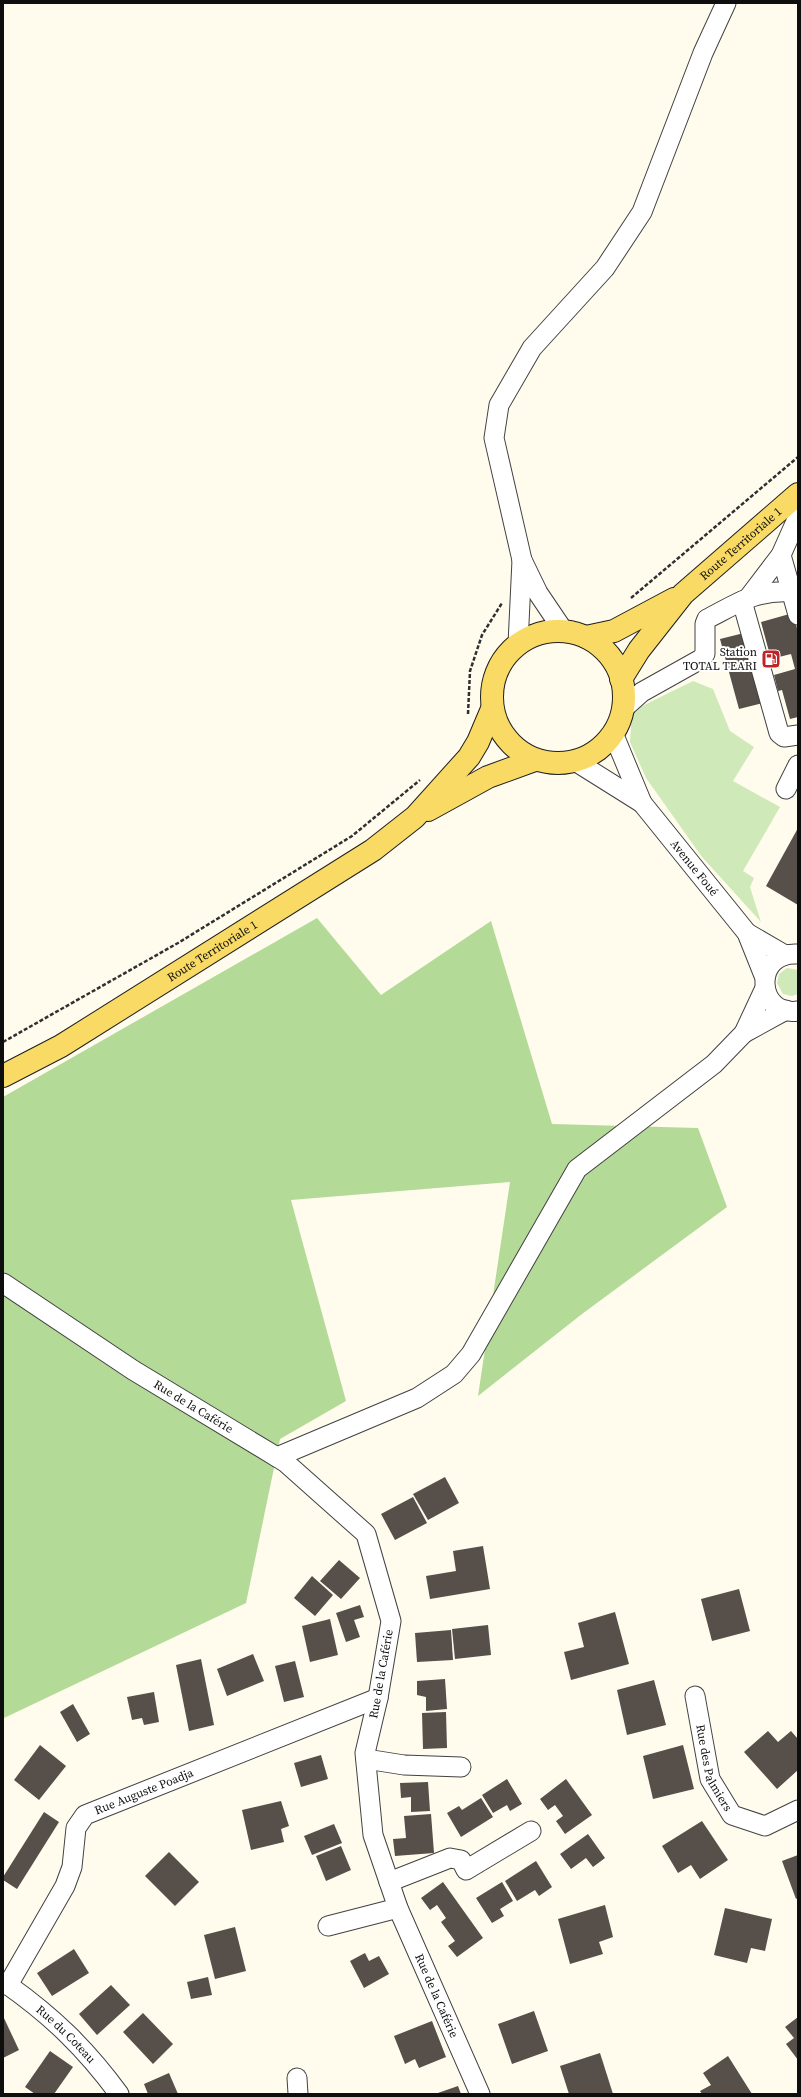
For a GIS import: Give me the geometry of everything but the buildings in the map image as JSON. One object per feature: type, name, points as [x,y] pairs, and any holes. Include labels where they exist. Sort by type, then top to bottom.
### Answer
[{"type":"main road","name":"Route Territoriale 1","points":[[621,678],[639,650],[683,594],[798,494]]},
{"type":"main road","name":"Route Territoriale 1","points":[[586,636],[614,631],[683,594]]},
{"type":"main road","points":[[563,630],[586,636],[602,647],[614,661],[621,678],[624,694],[623,709],[613,734],[602,746],[590,755],[575,761],[555,763],[535,760],[520,752],[507,740],[498,726],[492,709],[492,691],[496,673],[505,657],[518,644],[532,636],[547,631],[563,630]]},
{"type":"main road","name":"Route Territoriale 1","points":[[3,1076],[61,1046],[374,850],[415,816],[469,757],[478,742],[492,709]]},
{"type":"main road","name":"Route Territoriale 1","points":[[415,816],[488,777],[535,760]]},
{"type":"street","points":[[563,630],[538,593],[522,560],[494,438],[499,405],[532,348],[605,268],[642,212],[703,53],[726,3]]},
{"type":"street","points":[[745,599],[781,555],[798,517]]},
{"type":"street","points":[[781,555],[795,601]]},
{"type":"street","points":[[518,644],[519,597],[522,560]]},
{"type":"street","points":[[623,709],[642,692],[701,659],[705,654],[705,624],[707,619],[745,599],[766,592],[795,601]]},
{"type":"street","points":[[745,599],[780,734],[784,737],[798,735]]},
{"type":"street","name":"Avenue Foué","points":[[613,734],[642,803],[748,933],[772,1002],[795,1011]]},
{"type":"street","name":"Avenue Foué","points":[[575,761],[642,803]]},
{"type":"street","points":[[786,789],[798,765]]},
{"type":"street","name":"Avenue Foué","points":[[748,933],[791,954]]},
{"type":"street","points":[[277,1457],[417,1398],[454,1374],[471,1354],[577,1169],[714,1064],[744,1033],[772,963],[791,954]]},
{"type":"street","points":[[744,1033],[795,1011]]},
{"type":"street","name":"Rue de la Caférie","points":[[3,1283],[133,1370],[285,1462],[366,1534],[391,1621],[378,1698],[365,1753],[373,1835],[398,1908],[480,2094]]},
{"type":"street","name":"Rue des Palmiers","points":[[695,1696],[710,1779],[732,1815],[765,1826],[798,1810]]},
{"type":"street","name":"Rue Auguste Poadja","points":[[6,1985],[65,1886],[72,1868],[76,1828],[85,1816],[378,1698]]},
{"type":"street","points":[[366,1759],[404,1765],[461,1767]]},
{"type":"street","points":[[389,1882],[450,1858],[461,1860],[466,1870],[531,1831]]},
{"type":"street","points":[[328,1926],[398,1908]]},
{"type":"street","name":"Rue du Coteau","points":[[6,1985],[50,2016],[90,2057],[119,2094]]},
{"type":"path","points":[[626,603],[798,457]]},
{"type":"path","points":[[467,720],[470,671],[482,635],[504,600],[519,597]]},
{"type":"path","points":[[3,1042],[178,943],[352,836],[423,778]]},
{"type":"green space","points":[[693,681],[713,689],[730,731],[754,747],[733,781],[780,807],[743,871],[754,878],[750,887],[761,922],[702,857],[646,778],[630,742],[632,711]]},
{"type":"green space","points":[[317,918],[381,995],[491,921],[552,1124],[698,1128],[727,1207],[582,1314],[478,1396],[510,1182],[291,1200],[346,1401],[280,1439],[246,1603],[4,1718],[3,1726],[3,1097]]},
{"type":"green space","points":[[787,968],[798,970],[798,994],[792,996],[783,994],[777,983],[779,974]]},
{"type":"place","name":"Station TOTAL TEARI","points":[[771,659]]}]
